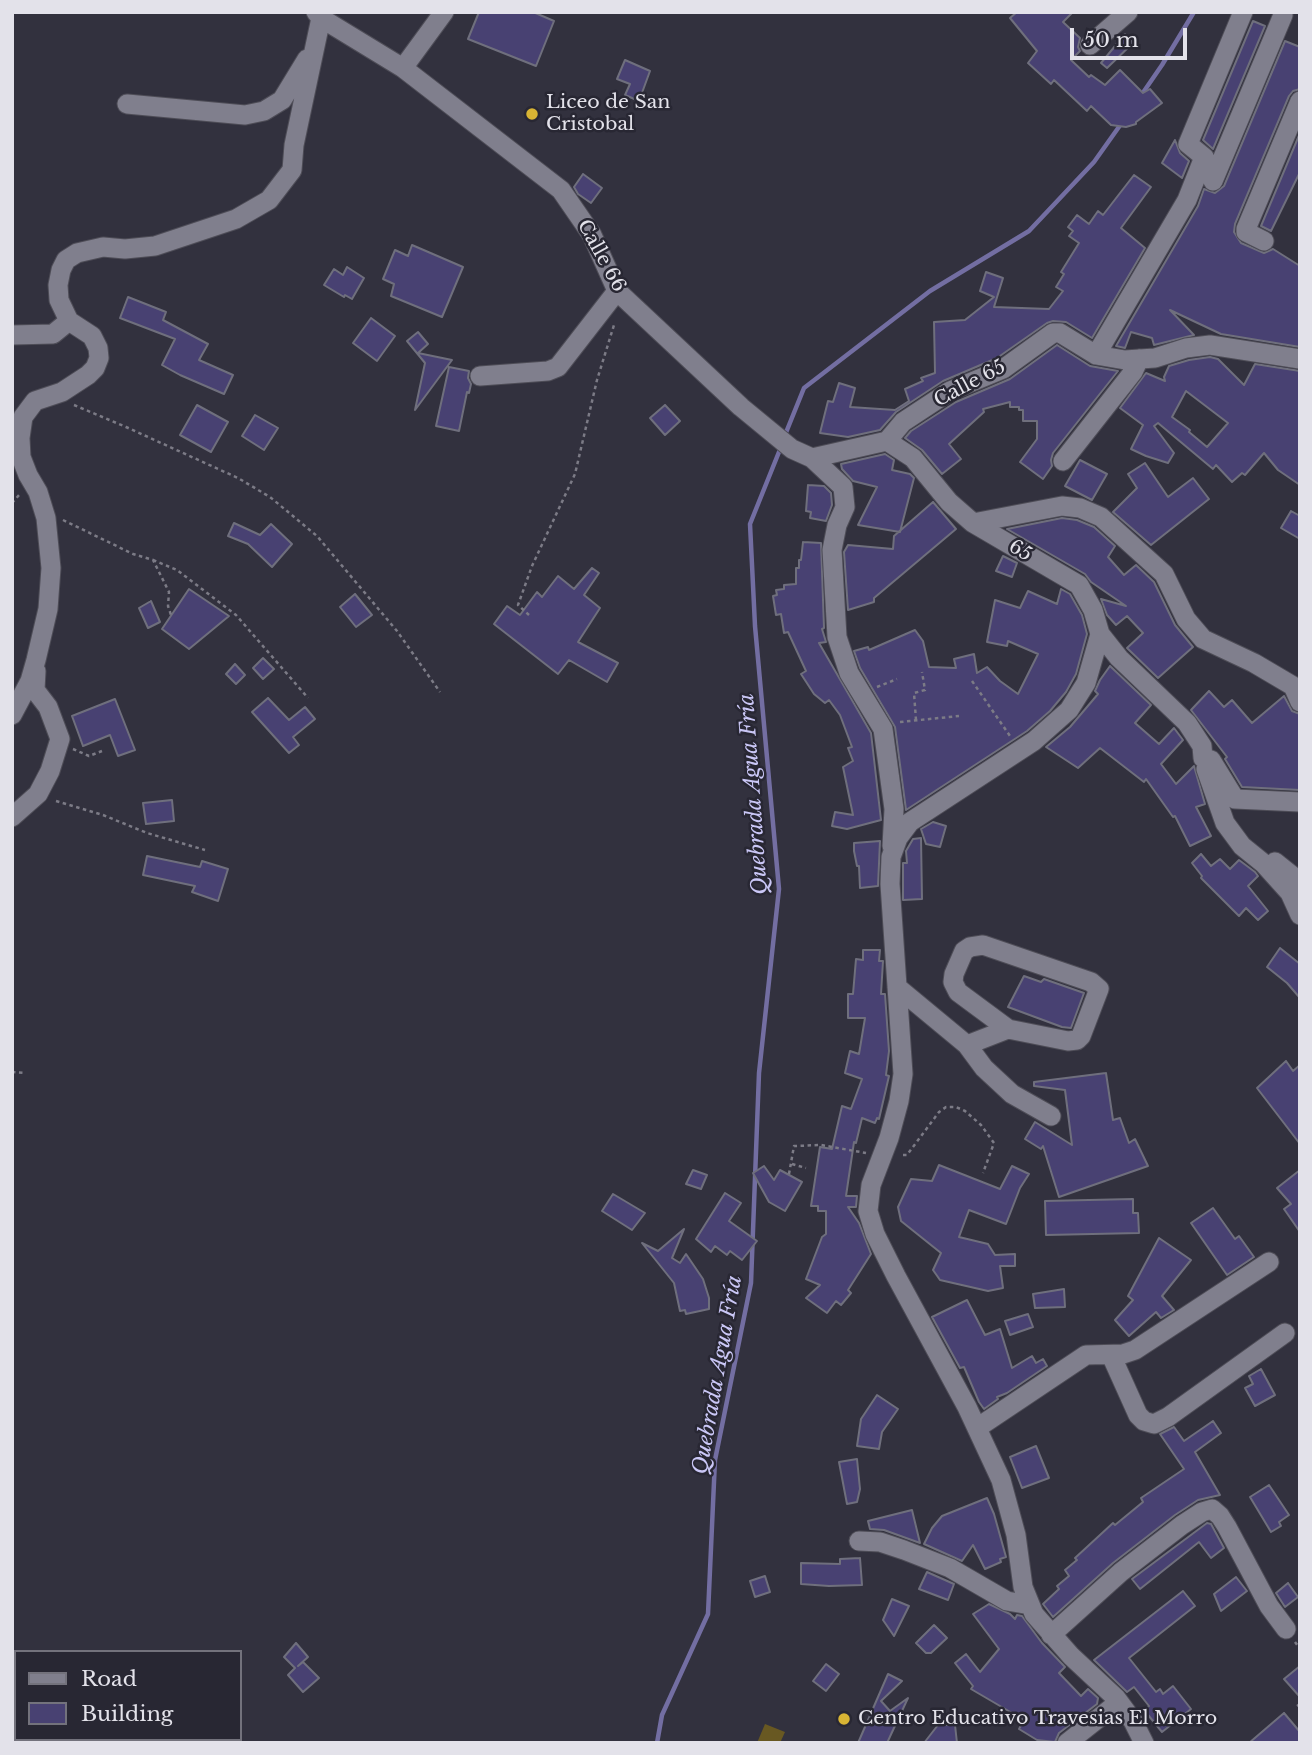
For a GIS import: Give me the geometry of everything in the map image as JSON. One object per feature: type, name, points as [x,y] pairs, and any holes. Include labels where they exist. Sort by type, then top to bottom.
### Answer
[{"type":"street","points":[[403,68],[444,12]]},
{"type":"street","points":[[1090,45],[1128,12]]},
{"type":"street","points":[[1203,182],[1204,157],[1188,144],[1243,12]]},
{"type":"street","points":[[12,715],[30,681],[36,660],[48,609],[51,568],[45,515],[38,492],[21,457],[23,417],[35,401],[62,393],[88,375],[99,358],[92,336],[69,321],[59,300],[58,285],[66,260],[77,253],[103,247],[125,249],[155,246],[236,219],[269,200],[292,170],[294,145],[315,47],[319,15]]},
{"type":"street","name":"Calle 66","points":[[319,15],[403,68],[561,190],[592,235],[620,294],[741,407],[792,449],[813,458],[843,487],[845,507],[837,525],[832,550],[837,636],[849,674],[880,725],[887,747],[894,809],[890,884],[902,1026],[903,1074],[899,1101],[867,1199],[870,1222],[914,1312],[977,1427],[1001,1480],[1011,1511],[1023,1587],[1030,1605]]},
{"type":"street","points":[[1096,355],[1187,200],[1203,182],[1286,17]]},
{"type":"street","points":[[127,104],[245,115],[264,111],[282,100],[315,47]]},
{"type":"street","points":[[1264,241],[1246,232],[1246,229],[1300,101]]},
{"type":"street","points":[[480,376],[548,371],[558,367],[620,294]]},
{"type":"street","points":[[12,335],[53,334],[69,321]]},
{"type":"street","name":"Calle 65","points":[[887,441],[903,422],[950,391],[1003,369],[1053,333],[1060,333],[1096,355],[1125,360],[1155,358],[1186,348],[1210,345],[1300,359]]},
{"type":"street","points":[[1063,461],[1133,372],[1139,359]]},
{"type":"street","points":[[813,458],[887,441]]},
{"type":"street","name":"65","points":[[887,441],[913,458],[949,502],[973,523],[1079,585],[1093,610],[1100,634],[1119,658],[1187,723],[1202,746],[1203,758]]},
{"type":"street","points":[[973,523],[1062,506],[1080,508],[1101,517],[1164,574],[1186,619],[1203,639],[1254,663],[1297,690]]},
{"type":"street","points":[[891,857],[898,838],[911,822],[1027,745],[1069,710],[1086,683],[1100,634]]},
{"type":"street","points":[[12,817],[38,794],[50,771],[59,742],[56,724],[35,690],[36,660]]},
{"type":"street","points":[[1203,758],[1211,760],[1235,799]]},
{"type":"street","points":[[1203,758],[1225,824],[1242,846],[1254,855],[1290,894],[1300,915]]},
{"type":"street","points":[[1235,799],[1300,802]]},
{"type":"street","points":[[1235,799],[1300,807]]},
{"type":"street","points":[[1254,855],[1275,862],[1300,882]]},
{"type":"street","points":[[967,1045],[1008,1029],[1068,1041],[1077,1040],[1099,989],[1091,982],[983,945],[970,947],[964,951],[953,982],[958,992],[1008,1029]]},
{"type":"street","points":[[897,987],[967,1045],[984,1068],[1012,1094],[1051,1116]]},
{"type":"street","points":[[977,1427],[1086,1354],[1122,1354],[1135,1350],[1269,1262]]},
{"type":"street","points":[[1111,1354],[1138,1415],[1144,1422],[1154,1424],[1168,1417],[1285,1333]]},
{"type":"street","points":[[1051,1634],[1121,1572],[1202,1512],[1212,1509],[1227,1527],[1269,1606],[1286,1629]]},
{"type":"street","points":[[859,1541],[880,1542],[904,1550],[950,1568],[1007,1601],[1030,1605],[1051,1634],[1119,1702],[1144,1743]]},
{"type":"street","points":[[1067,1743],[1119,1702]]},
{"type":"path","points":[[529,615],[519,605],[532,566],[575,474],[620,294]]},
{"type":"path","points":[[62,393],[71,404],[238,478],[270,497],[325,545],[397,631],[440,692]]},
{"type":"path","points":[[45,515],[68,522],[133,554],[177,570],[236,615],[308,698]]},
{"type":"path","points":[[153,560],[169,592],[172,615]]},
{"type":"path","points":[[916,720],[914,693],[925,690],[922,672]]},
{"type":"path","points":[[972,681],[1027,745]]},
{"type":"path","points":[[880,725],[959,716]]},
{"type":"path","points":[[59,742],[89,756],[102,751]]},
{"type":"path","points":[[38,794],[147,833],[205,850]]},
{"type":"path","points":[[12,1072],[25,1073]]},
{"type":"path","points":[[789,1174],[794,1146],[805,1144],[855,1150],[882,1158],[907,1155],[939,1112],[946,1108],[965,1111],[981,1125],[994,1143],[983,1173]]},
{"type":"path","points":[[791,1164],[806,1167]]},
{"type":"shaded area","points":[[765,1724],[785,1732],[780,1743],[757,1743]]},
{"type":"building","points":[[479,12],[533,12],[554,21],[536,66],[468,39]]},
{"type":"building","points":[[1017,12],[1073,12],[1063,22],[1080,38],[1080,51],[1071,60],[1089,77],[1091,75],[1105,85],[1120,70],[1143,93],[1150,89],[1162,103],[1136,124],[1126,127],[1111,125],[1091,106],[1087,111],[1054,80],[1051,84],[1028,63],[1037,51],[1010,18]]},
{"type":"building","points":[[1253,21],[1265,26],[1213,149],[1203,140]]},
{"type":"building","points":[[1125,34],[1133,43],[1107,68],[1101,63]]},
{"type":"building","points":[[1285,41],[1300,47],[1300,89],[1289,96],[1234,232],[1241,243],[1264,253],[1273,249],[1300,266],[1300,347],[1221,334],[1170,310],[1194,335],[1154,345],[1152,338],[1131,332],[1125,348],[1116,346],[1198,206],[1204,189],[1215,193],[1224,186]]},
{"type":"building","points":[[625,60],[650,71],[639,101],[625,95],[630,84],[617,79]]},
{"type":"building","points":[[1300,133],[1300,172],[1271,231],[1261,226]]},
{"type":"building","points":[[1175,140],[1180,153],[1189,161],[1182,178],[1162,163]]},
{"type":"building","points":[[583,174],[602,188],[591,203],[578,194],[574,187]]},
{"type":"building","points":[[1134,175],[1151,187],[1121,228],[1145,248],[1092,338],[1066,322],[1047,323],[997,358],[943,381],[896,412],[880,430],[848,437],[820,433],[828,401],[833,402],[839,383],[855,388],[850,407],[895,410],[909,401],[905,389],[923,381],[921,378],[935,373],[934,322],[965,320],[994,297],[980,291],[986,272],[1003,278],[994,307],[1049,309],[1063,291],[1056,287],[1064,274],[1061,272],[1079,243],[1069,236],[1073,231],[1068,227],[1077,215],[1089,224],[1098,211],[1103,215]]},
{"type":"building","points":[[412,245],[463,267],[442,317],[391,296],[394,284],[383,279],[395,250],[408,256]]},
{"type":"building","points":[[347,267],[364,278],[352,299],[324,285],[334,269],[343,275]]},
{"type":"building","points":[[128,297],[166,312],[163,320],[208,344],[199,360],[233,375],[224,394],[162,365],[175,339],[120,318]]},
{"type":"building","points":[[371,318],[395,336],[377,361],[353,343]]},
{"type":"building","points":[[418,332],[428,344],[418,353],[452,360],[415,410],[425,363],[407,341]]},
{"type":"building","points":[[1057,345],[1090,366],[1118,371],[1053,453],[1052,466],[1043,479],[1020,462],[1037,439],[1037,421],[1023,421],[1023,410],[1010,407],[1010,402],[983,409],[984,412],[949,444],[961,459],[942,474],[922,450],[905,438],[911,431],[956,402],[1010,379]]},
{"type":"building","points":[[1210,357],[1218,359],[1244,385],[1255,364],[1300,371],[1300,485],[1278,470],[1264,453],[1245,475],[1242,473],[1232,482],[1216,465],[1213,469],[1158,423],[1154,426],[1174,453],[1168,463],[1131,449],[1143,425],[1120,408],[1146,373],[1165,381],[1169,366]],"holes":[[[1186,391],[1228,423],[1207,447],[1172,417]]]},
{"type":"building","points":[[449,367],[469,371],[471,384],[459,431],[436,426]]},
{"type":"building","points":[[197,405],[228,422],[211,452],[180,435]]},
{"type":"building","points":[[665,405],[680,421],[665,435],[650,418]]},
{"type":"building","points":[[255,415],[278,428],[264,450],[242,436]]},
{"type":"building","points":[[885,454],[894,460],[892,470],[910,474],[914,478],[900,532],[858,525],[877,487],[853,481],[841,464]]},
{"type":"building","points":[[1080,460],[1107,474],[1092,500],[1065,486]]},
{"type":"building","points":[[1145,463],[1168,497],[1193,478],[1209,499],[1151,545],[1113,512],[1137,488],[1128,474]]},
{"type":"building","points":[[808,485],[824,486],[831,493],[832,505],[826,521],[810,518],[811,512],[806,511]]},
{"type":"building","points":[[933,502],[956,529],[874,598],[874,602],[848,610],[844,552],[848,545],[893,549],[894,536]]},
{"type":"building","points":[[1291,511],[1300,516],[1300,539],[1281,528]]},
{"type":"building","points":[[1062,518],[1077,520],[1094,527],[1115,546],[1108,557],[1124,575],[1136,565],[1154,582],[1175,625],[1193,647],[1158,678],[1127,648],[1143,633],[1127,616],[1116,625],[1107,615],[1101,599],[1126,606],[1091,582],[1085,574],[1007,529]]},
{"type":"building","points":[[234,523],[260,535],[271,524],[292,544],[272,567],[248,544],[228,536]]},
{"type":"building","points":[[803,542],[821,543],[822,629],[826,642],[819,643],[871,733],[881,820],[847,829],[832,826],[835,812],[853,815],[843,767],[853,761],[848,748],[852,747],[840,715],[829,700],[825,703],[814,694],[801,674],[806,671],[788,632],[784,633],[781,614],[776,615],[773,596],[777,595],[776,590],[784,589],[784,585],[796,584],[796,568],[799,568]]},
{"type":"building","points":[[1003,556],[1017,563],[1012,577],[996,571]]},
{"type":"building","points":[[592,568],[599,573],[584,595],[600,608],[578,642],[618,663],[607,682],[569,660],[558,674],[494,624],[507,606],[520,615],[537,592],[542,597],[558,576],[574,589]]},
{"type":"building","points":[[189,589],[229,616],[189,649],[162,629]]},
{"type":"building","points":[[1061,589],[1070,594],[1082,615],[1087,634],[1076,674],[1066,692],[1050,711],[1027,731],[906,810],[895,727],[860,668],[854,651],[868,647],[869,650],[915,630],[923,641],[929,667],[956,668],[954,659],[974,654],[977,673],[987,667],[1018,694],[1038,654],[1008,641],[1007,646],[987,642],[995,600],[1020,608],[1028,591],[1057,604]]},
{"type":"building","points":[[355,594],[372,615],[356,627],[340,607]]},
{"type":"building","points":[[151,601],[160,622],[148,628],[139,608]]},
{"type":"building","points":[[263,658],[274,669],[263,679],[253,668]]},
{"type":"building","points":[[235,664],[245,675],[236,684],[226,674]]},
{"type":"building","points":[[1110,666],[1151,705],[1135,723],[1159,744],[1174,728],[1183,740],[1161,764],[1176,784],[1194,766],[1205,804],[1196,807],[1211,836],[1190,846],[1175,816],[1173,817],[1146,779],[1144,782],[1100,748],[1078,768],[1046,747],[1070,727],[1098,694],[1095,691]]},
{"type":"building","points":[[1209,691],[1224,707],[1232,700],[1252,723],[1284,696],[1292,711],[1300,714],[1300,790],[1242,787],[1225,759],[1227,757],[1191,710]]},
{"type":"building","points":[[268,698],[289,720],[305,707],[315,719],[293,737],[299,745],[289,753],[252,712]]},
{"type":"building","points":[[115,699],[135,750],[118,756],[110,735],[83,746],[72,716]]},
{"type":"building","points":[[172,800],[174,821],[146,824],[143,803]]},
{"type":"building","points":[[933,822],[946,826],[940,847],[926,844],[921,829]]},
{"type":"building","points":[[921,838],[922,899],[903,900],[903,863],[907,863],[906,851],[913,839]]},
{"type":"building","points":[[880,841],[878,886],[860,888],[854,843]]},
{"type":"building","points":[[1201,854],[1211,866],[1220,859],[1230,869],[1239,860],[1255,872],[1258,876],[1248,886],[1268,911],[1258,920],[1246,908],[1239,916],[1201,878],[1192,863]]},
{"type":"building","points":[[147,856],[200,867],[202,861],[228,869],[218,901],[192,892],[195,886],[143,875]]},
{"type":"building","points":[[1280,948],[1300,964],[1300,998],[1267,967]]},
{"type":"building","points":[[863,950],[880,950],[879,961],[883,961],[881,994],[885,994],[889,1051],[886,1075],[889,1076],[879,1119],[877,1118],[875,1123],[862,1118],[856,1143],[854,1142],[846,1196],[857,1196],[856,1207],[848,1207],[859,1223],[871,1254],[848,1290],[851,1293],[841,1305],[836,1301],[827,1313],[806,1298],[820,1285],[806,1279],[822,1237],[826,1234],[826,1211],[818,1211],[818,1206],[811,1206],[820,1147],[832,1149],[842,1106],[851,1109],[862,1079],[845,1073],[850,1051],[859,1054],[865,1018],[848,1018],[848,994],[853,994],[856,959],[863,960]]},
{"type":"building","points":[[1024,976],[1041,982],[1044,979],[1084,993],[1071,1028],[1008,1007]]},
{"type":"building","points":[[1286,1061],[1293,1071],[1300,1065],[1300,1144],[1257,1088]]},
{"type":"building","points":[[1106,1073],[1113,1120],[1120,1118],[1129,1143],[1135,1139],[1148,1166],[1059,1197],[1043,1146],[1041,1149],[1025,1139],[1035,1122],[1072,1145],[1065,1090],[1034,1086],[1034,1082]]},
{"type":"building","points":[[939,1165],[1000,1189],[1012,1166],[1029,1174],[1020,1188],[1006,1224],[969,1210],[959,1237],[988,1244],[995,1255],[1015,1254],[1015,1266],[1000,1266],[1003,1288],[988,1291],[940,1280],[933,1270],[941,1253],[901,1221],[898,1207],[911,1179],[932,1181]]},
{"type":"building","points":[[764,1166],[774,1180],[780,1170],[802,1182],[785,1211],[769,1202],[753,1173]]},
{"type":"building","points":[[693,1170],[707,1175],[701,1189],[686,1184]]},
{"type":"building","points":[[1300,1170],[1300,1232],[1284,1209],[1291,1204],[1277,1188]]},
{"type":"building","points":[[725,1193],[741,1203],[729,1221],[757,1241],[742,1260],[730,1251],[727,1255],[715,1246],[711,1252],[696,1239]]},
{"type":"building","points":[[613,1194],[645,1213],[632,1230],[602,1211]]},
{"type":"building","points":[[1133,1199],[1133,1213],[1138,1213],[1139,1233],[1046,1235],[1045,1201]]},
{"type":"building","points":[[1213,1208],[1235,1239],[1239,1236],[1254,1257],[1227,1275],[1191,1223]]},
{"type":"building","points":[[684,1229],[672,1258],[680,1263],[686,1254],[703,1279],[709,1298],[709,1309],[686,1314],[685,1310],[680,1311],[674,1283],[642,1243],[658,1251]]},
{"type":"building","points":[[1159,1238],[1191,1260],[1162,1296],[1174,1310],[1161,1318],[1156,1312],[1129,1336],[1115,1320],[1133,1300],[1128,1296]]},
{"type":"building","points":[[1064,1289],[1065,1307],[1035,1308],[1033,1294]]},
{"type":"building","points":[[967,1300],[985,1335],[1000,1329],[1012,1368],[1032,1356],[1036,1363],[1043,1359],[1047,1366],[997,1397],[998,1399],[984,1409],[964,1367],[960,1368],[932,1317]]},
{"type":"building","points":[[1028,1314],[1033,1327],[1010,1335],[1005,1321]]},
{"type":"building","points":[[1261,1369],[1275,1395],[1255,1406],[1245,1388],[1253,1384],[1249,1376]]},
{"type":"building","points":[[877,1395],[898,1409],[882,1432],[879,1449],[857,1446],[861,1419]]},
{"type":"building","points":[[1213,1421],[1221,1433],[1195,1452],[1220,1495],[1198,1500],[1175,1515],[1113,1563],[1053,1617],[1043,1604],[1069,1576],[1065,1570],[1077,1560],[1075,1558],[1113,1523],[1115,1525],[1143,1502],[1141,1498],[1184,1469],[1160,1434],[1174,1427],[1184,1441]]},
{"type":"building","points":[[1036,1446],[1049,1478],[1022,1488],[1010,1457]]},
{"type":"building","points":[[857,1459],[860,1489],[857,1502],[847,1504],[839,1462]]},
{"type":"building","points":[[1269,1485],[1289,1515],[1279,1522],[1281,1526],[1271,1532],[1250,1497]]},
{"type":"building","points":[[987,1498],[1006,1557],[1000,1559],[1001,1562],[985,1569],[973,1545],[962,1561],[924,1544],[942,1516]]},
{"type":"building","points":[[912,1510],[920,1543],[884,1530],[870,1529],[868,1521]]},
{"type":"building","points":[[1207,1523],[1211,1524],[1224,1548],[1211,1558],[1199,1542],[1140,1589],[1132,1579]]},
{"type":"building","points":[[860,1558],[862,1585],[801,1584],[801,1563],[840,1564],[840,1559]]},
{"type":"building","points":[[927,1572],[954,1584],[948,1600],[919,1589]]},
{"type":"building","points":[[765,1576],[770,1592],[755,1597],[750,1581]]},
{"type":"building","points":[[1236,1577],[1247,1591],[1221,1611],[1214,1594]]},
{"type":"building","points":[[1288,1583],[1298,1597],[1285,1607],[1276,1593]]},
{"type":"building","points":[[1183,1591],[1195,1606],[1129,1658],[1156,1692],[1160,1689],[1163,1694],[1173,1686],[1191,1709],[1162,1732],[1144,1710],[1149,1706],[1134,1687],[1127,1692],[1094,1660]]},
{"type":"building","points":[[892,1599],[909,1606],[894,1636],[883,1620]]},
{"type":"building","points":[[989,1604],[1015,1619],[1017,1615],[1022,1616],[1042,1643],[1065,1667],[1059,1673],[1081,1696],[1088,1689],[1098,1698],[1097,1704],[1059,1733],[1055,1742],[1037,1740],[1019,1729],[1024,1720],[971,1689],[973,1686],[955,1663],[966,1654],[980,1672],[999,1649],[973,1614]]},
{"type":"building","points":[[934,1625],[947,1638],[931,1653],[926,1653],[916,1643]]},
{"type":"building","points":[[296,1643],[308,1657],[298,1666],[303,1662],[319,1678],[303,1692],[288,1675],[295,1668],[284,1657]]},
{"type":"building","points":[[826,1664],[839,1674],[826,1691],[813,1681]]},
{"type":"building","points":[[1300,1666],[1300,1697],[1284,1679]]},
{"type":"building","points":[[888,1674],[902,1681],[881,1701],[890,1711],[908,1698],[887,1743],[858,1743]]},
{"type":"building","points":[[1284,1713],[1300,1732],[1300,1743],[1249,1743]]},
{"type":"building","points":[[938,1725],[955,1725],[957,1743],[924,1743]]},
{"type":"waterway","name":"Quebrada Agua Fría","points":[[1140,97],[1194,12]]},
{"type":"waterway","name":"Quebrada Agua Fría","points":[[785,435],[804,388],[930,291],[1029,231],[1094,162],[1121,124]]},
{"type":"waterway","name":"Quebrada Agua Fría","points":[[657,1743],[662,1715],[708,1614],[715,1460],[751,1283],[759,1073],[779,889],[755,626],[750,524],[781,447]]},
{"type":"place","name":"Liceo de San Cristobal","points":[[532,114]]},
{"type":"place","name":"Centro Educativo Travesias El Morro","points":[[844,1719]]}]
